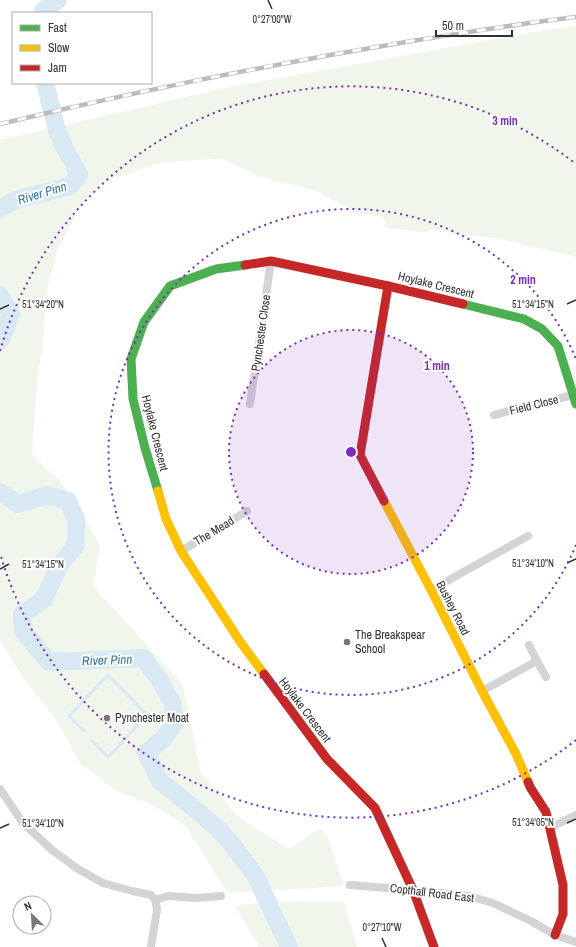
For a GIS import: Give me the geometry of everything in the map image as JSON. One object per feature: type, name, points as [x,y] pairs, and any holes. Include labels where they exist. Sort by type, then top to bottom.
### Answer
[{"type":"street","name":"Hoylake Crescent","points":[[434,947],[413,890],[374,808],[327,759],[241,643],[181,551],[166,520],[145,448],[133,399],[131,359],[144,322],[170,286],[216,269],[271,262],[388,286],[524,319],[542,328],[558,346],[575,399]]},
{"type":"street","name":"Pynchester Close","points":[[250,404],[271,262]]},
{"type":"street","name":"Bushey Road","points":[[388,286],[360,455],[516,754],[530,787],[546,812],[563,885],[563,914],[556,935]]},
{"type":"street","name":"Field Close","points":[[494,415],[575,399]]},
{"type":"street","name":"The Mead","points":[[181,551],[247,511]]},
{"type":"street","points":[[431,590],[528,536]]},
{"type":"street","points":[[529,646],[546,677]]},
{"type":"street","points":[[482,691],[537,661]]},
{"type":"street","points":[[0,789],[23,823],[52,850],[78,869],[104,883],[151,895],[155,900],[157,910],[151,947]]},
{"type":"street","points":[[550,828],[576,816]]},
{"type":"street","name":"Copthall Road East","points":[[350,885],[469,896],[493,903],[556,935],[576,942]]},
{"type":"street","points":[[155,900],[168,896],[196,898],[221,896]]},
{"type":"shaded area","points":[[576,26],[576,257],[500,239],[430,229],[426,232],[386,228],[383,217],[361,214],[316,191],[261,177],[224,160],[207,159],[159,163],[101,183],[79,209],[58,248],[47,288],[43,345],[37,382],[32,455],[60,481],[78,506],[100,546],[93,586],[183,685],[201,773],[238,817],[289,849],[321,828],[328,838],[344,886],[228,893],[185,825],[150,804],[117,791],[81,764],[54,717],[22,676],[0,641],[0,140],[230,87],[552,29]]},
{"type":"shaded area","points":[[272,901],[344,902],[357,947],[259,947],[235,906]]},
{"type":"waterway","name":"River Pinn","points":[[43,12],[58,0]]},
{"type":"waterway","name":"River Pinn","points":[[0,209],[15,200],[70,186],[79,174],[64,147],[57,130],[45,84]]},
{"type":"waterway","name":"River Pinn","points":[[0,295],[11,314],[0,341]]},
{"type":"waterway","name":"River Pinn","points":[[0,492],[18,504],[47,495],[68,501],[76,519],[76,545],[60,565],[43,600],[22,614],[23,631],[49,662],[143,658],[159,679],[172,702],[175,723],[163,739],[146,753],[160,781],[217,828],[231,843],[255,875],[289,947]]},
{"type":"waterway","points":[[84,731],[69,716],[108,675],[147,715],[108,757],[92,740]]},
{"type":"railway","points":[[0,124],[156,89],[313,58],[418,40],[576,17]]},
{"type":"traffic: fast","points":[[158,491],[145,448],[133,399],[131,359],[144,322],[170,286],[216,269],[245,265]]},
{"type":"traffic: fast","points":[[463,304],[524,319],[542,329],[558,346],[576,404]]},
{"type":"traffic: slow","points":[[158,491],[166,519],[181,551],[241,643],[264,674]]},
{"type":"traffic: slow","points":[[384,501],[516,754],[528,782]]},
{"type":"traffic: jam","points":[[245,265],[271,261],[463,304]]},
{"type":"traffic: jam","points":[[384,501],[360,455],[388,286]]},
{"type":"traffic: jam","points":[[264,674],[327,759],[375,808],[413,890],[434,947]]},
{"type":"traffic: jam","points":[[528,782],[546,812],[563,885],[563,914],[555,935]]},
{"type":"place","name":"The Breakspear School","points":[[347,642]]},
{"type":"place","name":"Pynchester Moat","points":[[107,718]]}]
